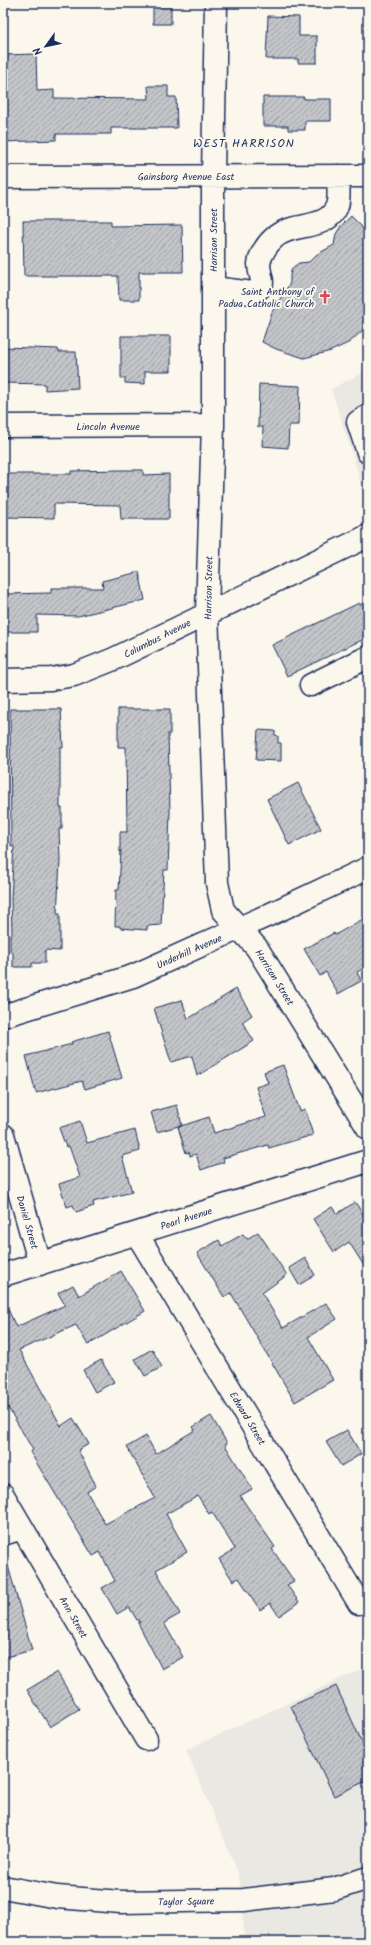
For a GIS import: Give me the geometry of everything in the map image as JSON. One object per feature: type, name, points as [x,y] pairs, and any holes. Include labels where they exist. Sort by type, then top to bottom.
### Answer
[{"type":"street","name":"Harrison Street","points":[[216,3],[213,176],[213,425],[207,612],[217,883],[223,910],[257,948],[368,1128]]},
{"type":"street","points":[[213,288],[253,293],[260,288],[262,282],[259,264],[262,254],[274,237],[284,232],[324,221],[332,215],[338,206],[338,176]]},
{"type":"street","name":"Gainsborg Avenue East","points":[[3,177],[368,176]]},
{"type":"street","points":[[368,416],[358,422],[368,452]]},
{"type":"street","name":"Lincoln Avenue","points":[[3,426],[213,425]]},
{"type":"street","name":"Columbus Avenue","points":[[3,680],[51,679],[74,675],[114,659],[207,612],[368,536]]},
{"type":"street","points":[[311,686],[368,657]]},
{"type":"street","name":"Underhill Avenue","points":[[3,1016],[133,976],[240,929],[368,868]]},
{"type":"street","name":"Daniel Street","points":[[3,1135],[40,1264]]},
{"type":"street","name":"Pearl Avenue","points":[[3,1275],[368,1161]]},
{"type":"street","name":"Edward Street","points":[[137,1234],[359,1603]]},
{"type":"street","name":"Ann Street","points":[[3,1496],[12,1531],[146,1739]]},
{"type":"street","name":"Taylor Square","points":[[3,1887],[57,1897],[121,1902],[236,1900],[334,1889],[368,1878]]},
{"type":"shaded area","points":[[368,370],[368,510],[354,459],[331,389]]},
{"type":"shaded area","points":[[368,1666],[368,1941],[245,1942],[239,1875],[186,1750]]},
{"type":"building","points":[[153,3],[171,3],[171,24],[153,24]]},
{"type":"building","points":[[268,16],[299,17],[299,36],[317,36],[317,63],[298,63],[298,59],[266,59]]},
{"type":"building","points":[[36,54],[37,91],[54,90],[54,98],[149,99],[148,86],[168,86],[168,97],[176,97],[177,128],[111,128],[111,134],[56,134],[56,140],[3,142],[3,55]]},
{"type":"building","points":[[263,97],[304,97],[304,99],[331,99],[331,121],[305,121],[305,130],[288,130],[288,126],[263,126]]},
{"type":"building","name":"Saint Anthony of Padua Catholic Church","points":[[351,216],[368,233],[368,324],[350,342],[331,351],[304,358],[276,349],[262,342],[272,312],[290,283],[292,268],[299,263],[309,262],[316,255],[334,245],[336,234],[341,226]]},
{"type":"building","points":[[23,221],[111,221],[111,226],[182,225],[183,272],[139,272],[139,300],[119,300],[118,276],[24,276]]},
{"type":"building","points":[[121,336],[171,336],[171,371],[145,371],[145,384],[125,383],[125,378],[121,378]]},
{"type":"building","points":[[3,347],[58,349],[59,352],[76,352],[78,388],[45,390],[45,384],[3,383]]},
{"type":"building","points":[[259,384],[300,386],[299,425],[289,425],[288,448],[262,446],[263,427],[258,427]]},
{"type":"building","points":[[143,470],[143,475],[169,474],[169,519],[121,519],[120,505],[54,504],[54,518],[3,517],[3,474],[71,474],[71,471]]},
{"type":"building","points":[[139,572],[145,600],[78,616],[37,615],[37,632],[4,632],[3,594],[51,593],[51,588],[103,588],[102,581]]},
{"type":"building","points":[[368,600],[368,637],[287,676],[272,645]]},
{"type":"building","points":[[10,709],[61,709],[63,747],[60,747],[60,808],[62,808],[62,829],[59,829],[60,861],[57,914],[60,914],[60,951],[45,950],[45,963],[32,963],[32,967],[13,967],[13,952],[10,952],[10,934],[12,934],[11,898],[14,846],[11,846]]},
{"type":"building","points":[[118,709],[170,709],[170,734],[168,734],[170,812],[168,870],[164,870],[161,925],[147,926],[147,930],[120,928],[120,926],[115,926],[116,890],[119,890],[121,851],[120,852],[120,832],[127,832],[126,747],[118,747]]},
{"type":"building","points":[[258,730],[275,731],[275,735],[278,736],[278,743],[281,743],[281,761],[256,760]]},
{"type":"building","points":[[298,783],[321,829],[289,845],[267,799]]},
{"type":"building","points":[[368,916],[368,966],[357,972],[361,981],[338,994],[326,972],[320,976],[304,949],[334,933],[335,935]]},
{"type":"building","points":[[236,989],[252,1015],[242,1022],[254,1041],[197,1076],[192,1056],[171,1062],[154,1008],[182,1000],[188,1019]]},
{"type":"building","points":[[108,1031],[122,1078],[85,1089],[82,1081],[36,1093],[26,1056],[72,1044],[71,1042]]},
{"type":"building","points":[[283,1065],[300,1111],[305,1109],[313,1135],[269,1148],[268,1145],[223,1158],[224,1162],[201,1170],[196,1154],[190,1156],[189,1152],[186,1153],[178,1127],[209,1117],[214,1133],[266,1117],[256,1087],[268,1083],[264,1072]]},
{"type":"building","points":[[177,1105],[182,1125],[157,1132],[151,1112]]},
{"type":"building","points":[[80,1121],[87,1143],[135,1130],[140,1151],[122,1156],[132,1192],[93,1202],[94,1206],[76,1212],[73,1205],[67,1207],[59,1184],[80,1177],[69,1146],[66,1147],[59,1128]]},
{"type":"building","points":[[355,1202],[368,1222],[368,1272],[349,1242],[334,1252],[313,1219],[332,1207],[337,1214]]},
{"type":"building","points":[[258,1232],[287,1275],[262,1293],[283,1328],[326,1303],[337,1319],[308,1337],[333,1380],[295,1402],[231,1293],[224,1297],[197,1253],[219,1240],[222,1246],[243,1234],[247,1239]]},
{"type":"building","points":[[305,1258],[315,1275],[299,1285],[289,1268]]},
{"type":"building","points":[[121,1271],[145,1311],[88,1345],[76,1325],[19,1350],[61,1426],[73,1418],[89,1444],[78,1450],[96,1486],[87,1492],[105,1524],[155,1498],[127,1447],[146,1436],[156,1454],[195,1430],[193,1427],[211,1416],[227,1443],[225,1445],[252,1489],[240,1496],[275,1547],[272,1549],[294,1581],[287,1585],[299,1602],[279,1616],[270,1603],[260,1610],[239,1578],[233,1581],[219,1559],[235,1549],[212,1512],[209,1514],[198,1496],[166,1514],[187,1552],[156,1570],[180,1614],[164,1623],[183,1657],[162,1669],[138,1623],[140,1622],[139,1620],[137,1620],[129,1607],[117,1614],[102,1588],[115,1581],[100,1552],[93,1556],[30,1452],[33,1450],[3,1399],[3,1298],[16,1327],[65,1305],[58,1293],[73,1285],[79,1296]]},
{"type":"building","points":[[152,1349],[162,1367],[145,1376],[135,1359]]},
{"type":"building","points":[[101,1360],[114,1382],[95,1392],[83,1370]]},
{"type":"building","points":[[347,1430],[361,1454],[341,1466],[326,1442]]},
{"type":"building","points":[[8,1566],[32,1650],[3,1658],[3,1567]]},
{"type":"building","points":[[57,1672],[79,1709],[50,1727],[27,1690]]},
{"type":"building","points":[[336,1686],[368,1755],[368,1780],[334,1796],[291,1706]]},
{"type":"place","name":"Saint Anthony of Padua Catholic Church","points":[[325,297]]},
{"type":"district","name":"WEST HARRISON","points":[[244,143]]}]
